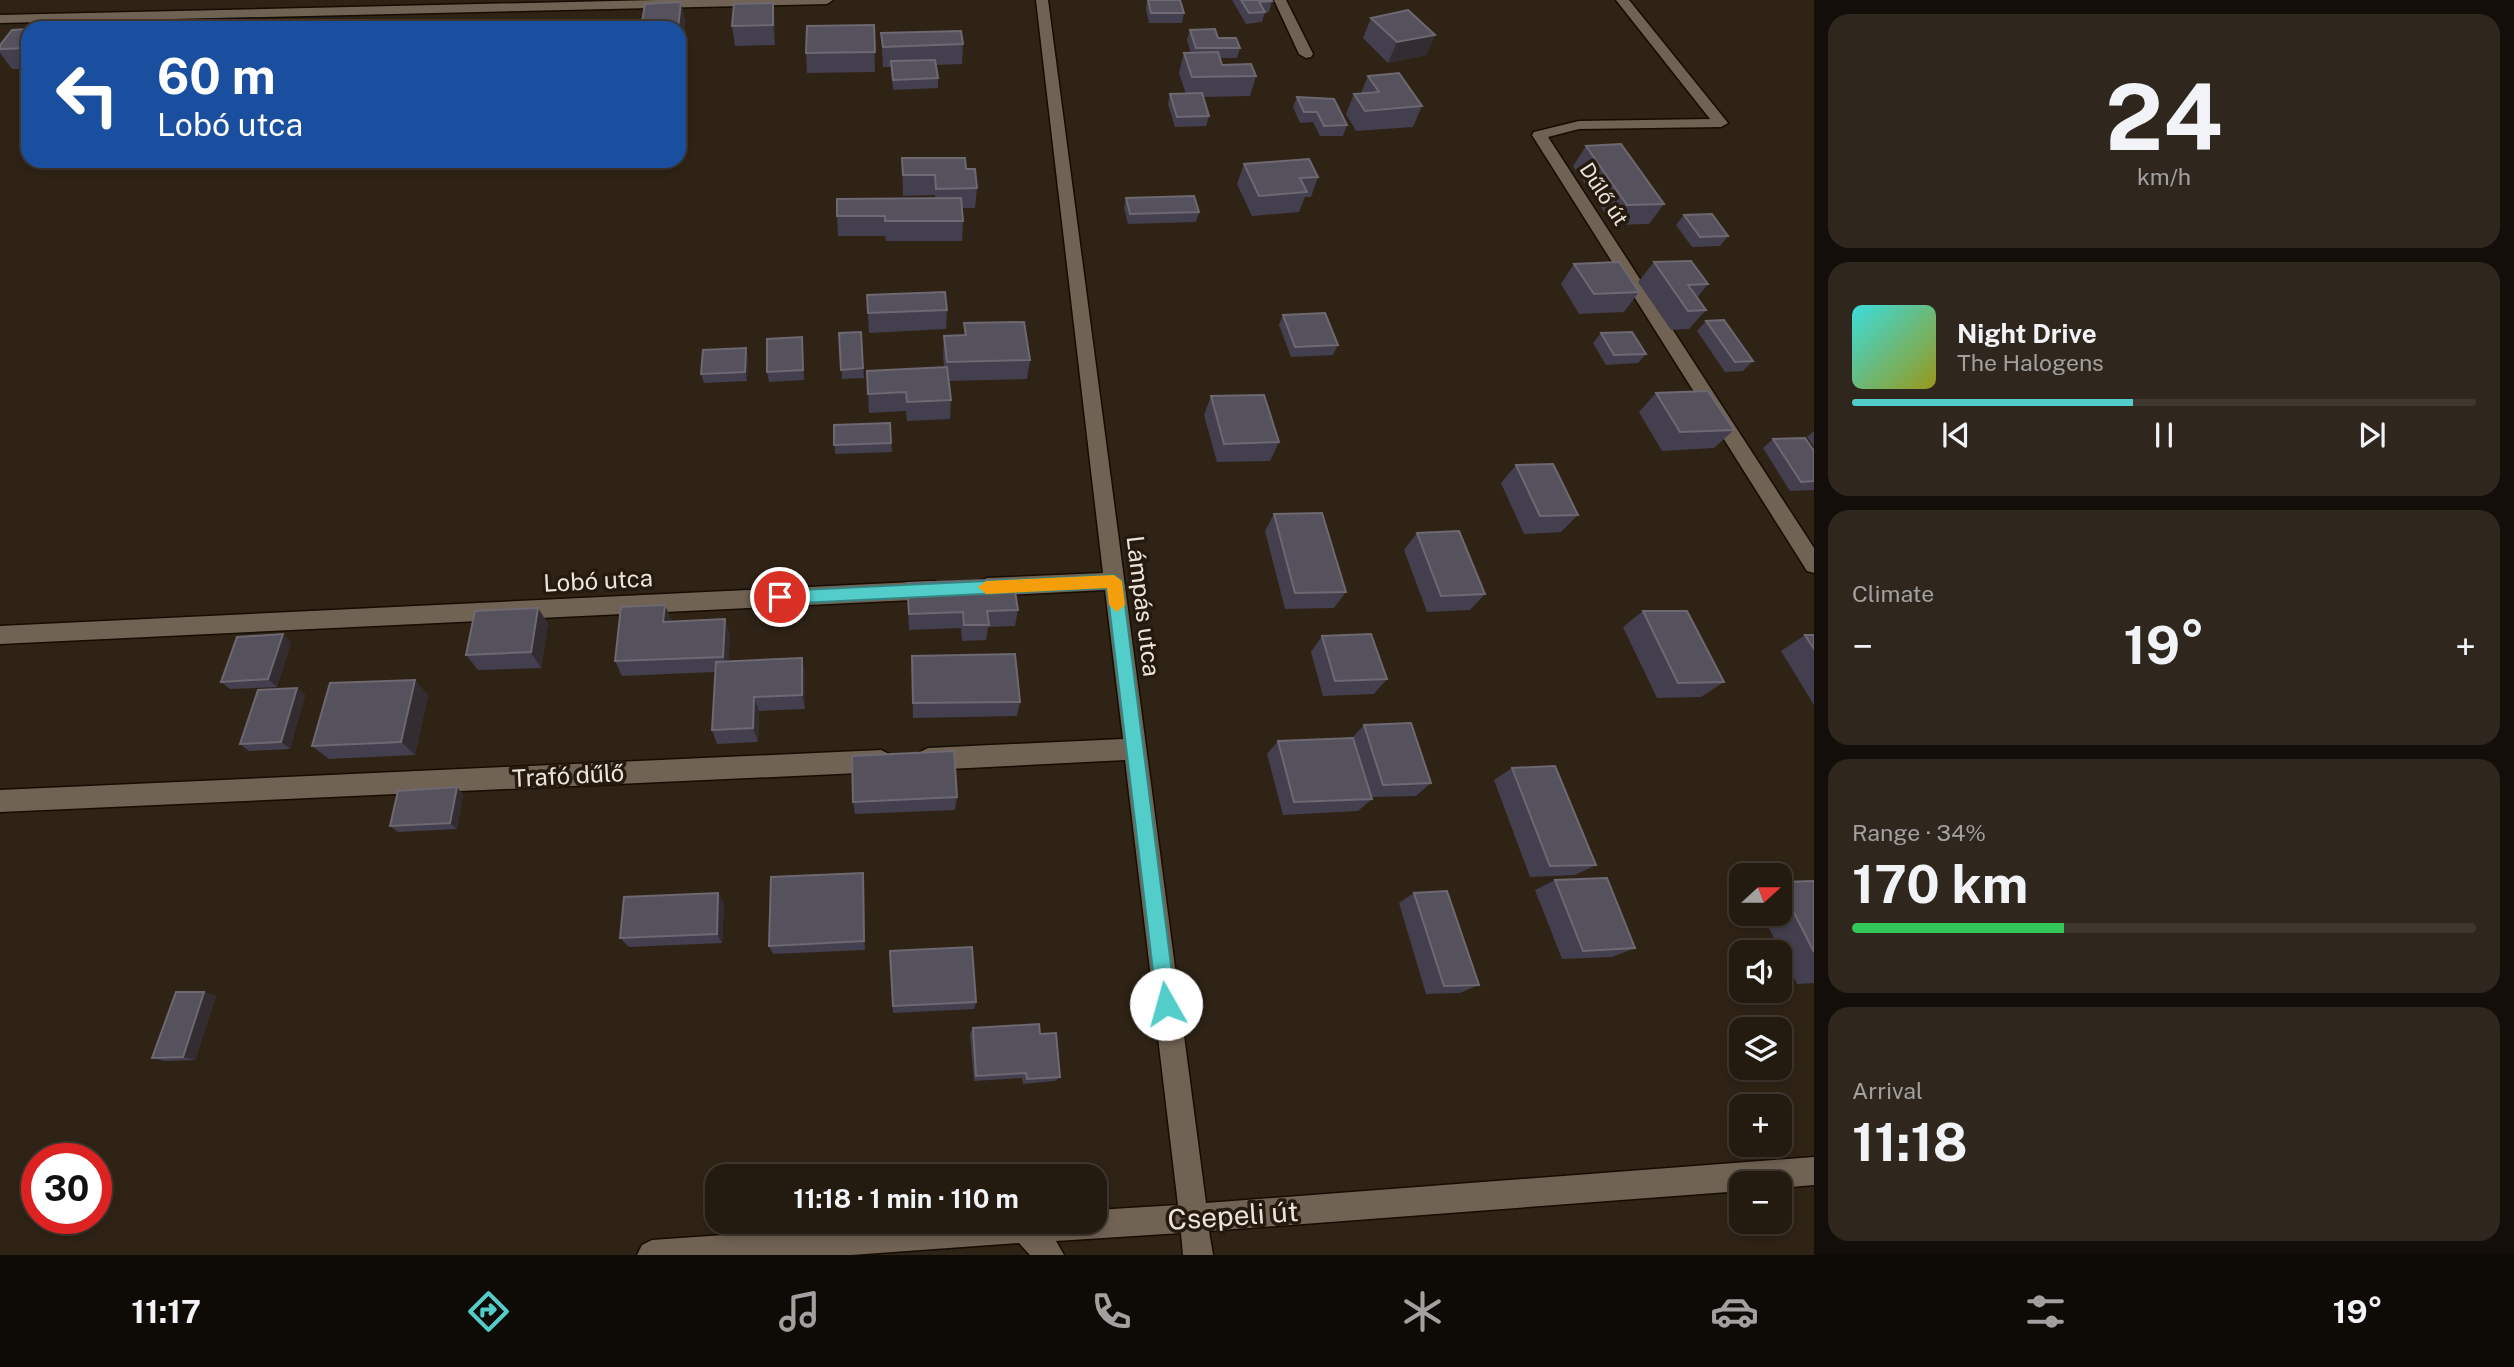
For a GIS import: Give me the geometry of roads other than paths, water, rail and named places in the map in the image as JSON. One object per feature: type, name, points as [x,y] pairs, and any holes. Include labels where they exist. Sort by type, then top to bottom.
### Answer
[{"type":"street","points":[[0,19],[827,0]]},
{"type":"street","name":"Lámpás utca","points":[[1042,0],[1198,1255]]},
{"type":"street","points":[[1280,0],[1306,54]]},
{"type":"street","name":"Dűlő út","points":[[1622,0],[1721,123],[1579,125],[1539,135],[1814,565]]},
{"type":"street","name":"Lobó utca","points":[[0,635],[1114,581]]},
{"type":"street","name":"Trafó dűlő","points":[[0,801],[1135,749]]},
{"type":"street","name":"Csepeli út","points":[[1107,1223],[1814,1171]]},
{"type":"street","name":"Csepeli út","points":[[652,1255],[942,1234]]},
{"type":"street","points":[[1030,1234],[1049,1255]]}]
